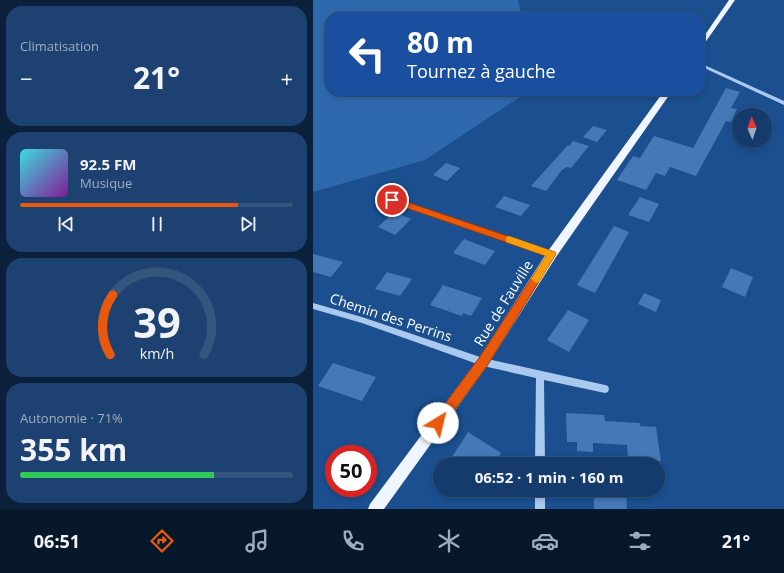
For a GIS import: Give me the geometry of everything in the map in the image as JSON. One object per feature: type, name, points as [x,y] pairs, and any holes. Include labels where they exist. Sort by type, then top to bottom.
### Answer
[{"type":"main road","points":[[705,39],[732,0]]},
{"type":"main road","name":"Rue de Fauville","points":[[375,509],[483,362],[551,254],[664,96]]},
{"type":"street","points":[[705,66],[784,103]]},
{"type":"street","points":[[392,200],[551,254]]},
{"type":"street","name":"Chemin des Perrins","points":[[313,306],[362,320],[483,362],[605,389]]},
{"type":"street","points":[[540,375],[540,457]]},
{"type":"street","points":[[540,497],[540,509]]},
{"type":"shaded area","points":[[313,0],[518,0],[521,12],[325,12],[325,96],[521,96],[425,160],[313,192]]},
{"type":"building","points":[[726,88],[740,92],[731,108],[731,122],[726,121],[696,176],[670,167],[665,176],[656,173],[646,190],[617,180],[633,156],[640,158],[654,136],[693,148]]},
{"type":"building","points":[[593,126],[607,130],[597,142],[583,137]]},
{"type":"building","points":[[573,141],[589,146],[571,168],[567,167],[562,170],[546,191],[531,186],[568,145],[569,146]]},
{"type":"building","points":[[446,163],[460,168],[447,181],[433,175]]},
{"type":"building","points":[[504,196],[530,205],[521,216],[495,207]]},
{"type":"building","points":[[640,197],[659,204],[649,222],[628,215]]},
{"type":"building","points":[[394,212],[411,219],[395,235],[378,227]]},
{"type":"building","points":[[614,226],[629,232],[595,293],[577,285]]},
{"type":"building","points":[[464,239],[495,251],[485,265],[453,253]]},
{"type":"building","points":[[313,254],[343,262],[331,277],[313,272]]},
{"type":"building","points":[[731,268],[753,277],[745,297],[722,287]]},
{"type":"building","points":[[387,272],[412,279],[400,296],[375,289]]},
{"type":"building","points":[[443,285],[482,298],[471,316],[463,313],[462,316],[430,305]]},
{"type":"building","points":[[644,293],[661,300],[656,312],[638,304]]},
{"type":"building","points":[[568,310],[589,320],[569,352],[547,340]]},
{"type":"building","points":[[333,363],[376,377],[362,401],[318,386]]},
{"type":"building","points":[[566,413],[604,415],[605,421],[640,423],[640,426],[656,427],[660,457],[628,457],[627,445],[593,443],[593,452],[577,451],[577,442],[567,442]]},
{"type":"building","points":[[468,432],[501,453],[499,457],[452,457]]},
{"type":"building","points":[[594,497],[626,497],[627,509],[594,509]]},
{"type":"slow traffic","points":[[509,239],[551,254],[536,279]]},
{"type":"route","points":[[392,200],[551,254],[483,362],[438,423]]}]
